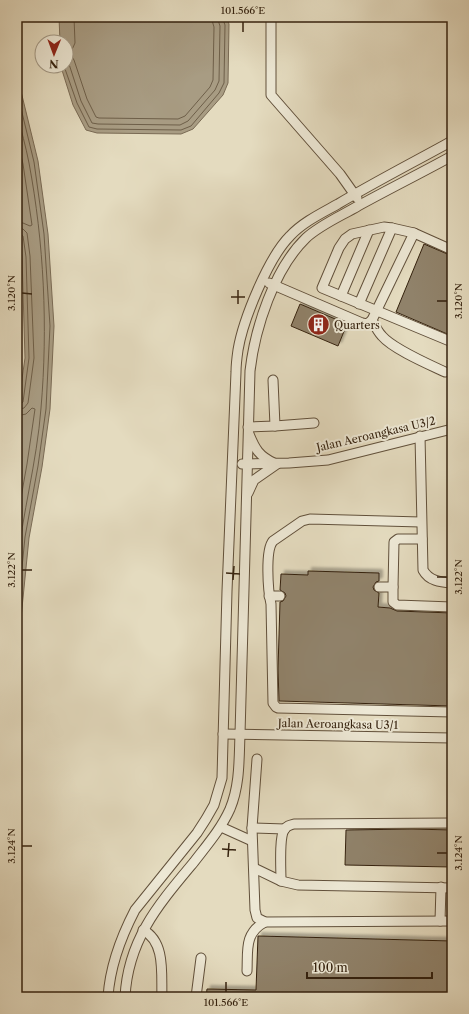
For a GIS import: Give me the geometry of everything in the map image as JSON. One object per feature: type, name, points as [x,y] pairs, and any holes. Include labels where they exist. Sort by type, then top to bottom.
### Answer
[{"type":"street","points":[[271,17],[271,95],[340,174],[361,205]]},
{"type":"street","points":[[108,997],[113,964],[128,924],[135,910],[196,833],[214,804],[222,778],[227,591],[236,372],[238,350],[244,327],[262,280],[273,259],[290,236],[308,222],[354,194],[452,141]]},
{"type":"street","points":[[124,997],[129,964],[143,930],[161,901],[209,844],[221,827],[235,795],[240,734],[248,429],[252,353],[257,332],[274,285],[291,254],[307,237],[340,216],[452,156]]},
{"type":"street","points":[[315,302],[339,248],[345,239],[352,234],[384,227],[392,228],[414,233],[452,250]]},
{"type":"street","points":[[359,304],[392,228]]},
{"type":"street","points":[[341,296],[369,230]]},
{"type":"street","points":[[262,280],[367,324],[372,320],[414,233]]},
{"type":"street","points":[[322,288],[376,312],[452,342]]},
{"type":"street","points":[[372,320],[382,336],[388,342],[419,360],[445,372]]},
{"type":"street","points":[[273,380],[275,426]]},
{"type":"street","points":[[248,429],[314,423]]},
{"type":"street","points":[[248,429],[254,448],[264,458],[277,464]]},
{"type":"street","name":"Jalan Aeroangkasa U3/2","points":[[232,463],[277,464],[328,460],[452,429]]},
{"type":"street","points":[[420,436],[423,570],[426,576],[431,579],[452,583]]},
{"type":"street","points":[[246,497],[254,480],[277,464]]},
{"type":"street","points":[[421,522],[310,519],[302,521],[273,540],[270,544],[269,552],[273,703],[276,707],[452,712]]},
{"type":"street","points":[[422,539],[398,539],[394,542],[392,588],[393,600],[395,604],[452,607]]},
{"type":"street","points":[[379,587],[392,588]]},
{"type":"street","points":[[269,596],[280,596]]},
{"type":"street","name":"Jalan Aeroangkasa U3/1","points":[[223,734],[452,738]]},
{"type":"street","points":[[257,759],[252,841],[255,910],[257,918],[264,922]]},
{"type":"street","points":[[281,881],[282,838],[285,829],[288,826],[294,824],[452,823]]},
{"type":"street","points":[[221,827],[252,841]]},
{"type":"street","points":[[252,828],[285,829]]},
{"type":"street","points":[[254,868],[281,881],[298,885],[452,888]]},
{"type":"street","points":[[440,921],[441,888]]},
{"type":"street","points":[[247,971],[248,940],[257,926],[264,922],[452,922]]},
{"type":"street","points":[[143,930],[149,933],[156,942],[160,954],[162,997]]},
{"type":"street","points":[[196,997],[201,958]]},
{"type":"water","points":[[59,17],[226,17],[229,24],[228,83],[223,95],[193,129],[181,134],[97,133],[86,130],[73,105],[63,74],[74,74],[74,34],[60,34]]},
{"type":"water","points":[[17,75],[38,161],[48,234],[54,326],[50,409],[42,467],[29,538],[19,638],[17,714],[17,414],[25,358],[22,257],[17,223]]},
{"type":"building","points":[[424,244],[452,256],[452,336],[396,312]]},
{"type":"building","name":"Quarters","points":[[300,304],[347,324],[338,346],[291,326]]},
{"type":"building","points":[[308,571],[379,573],[379,581],[376,582],[373,587],[374,590],[379,593],[378,607],[390,608],[397,611],[452,613],[452,706],[279,701],[278,669],[280,602],[283,601],[286,596],[285,593],[280,590],[281,574],[308,575]]},
{"type":"building","points":[[346,830],[452,830],[452,867],[345,865]]},
{"type":"building","points":[[258,936],[452,941],[452,997],[206,997],[207,989],[256,990]]},
{"type":"place","name":"Quarters","points":[[319,325]]}]
